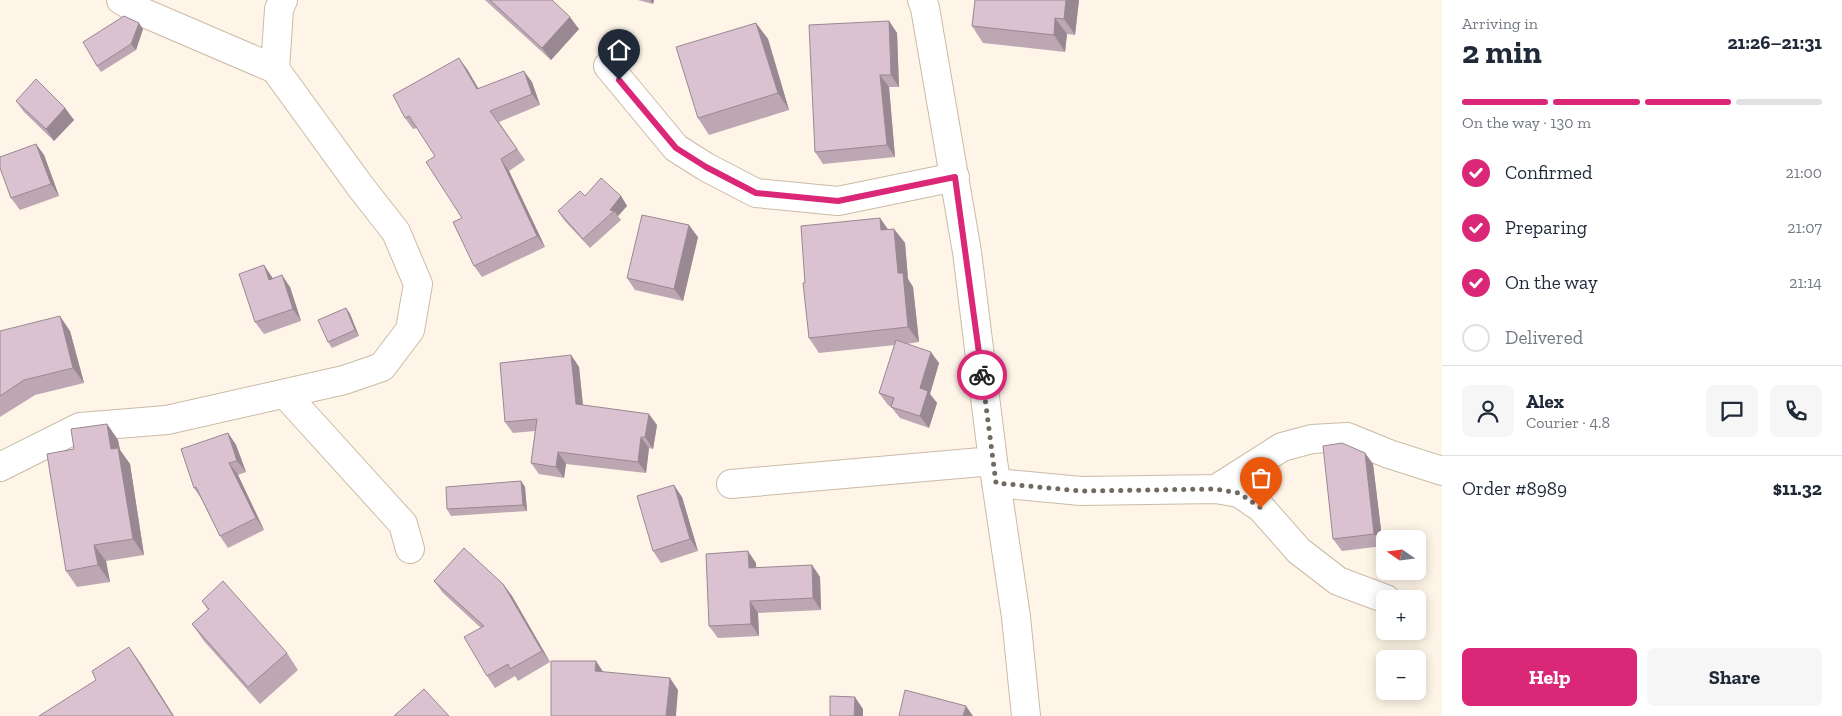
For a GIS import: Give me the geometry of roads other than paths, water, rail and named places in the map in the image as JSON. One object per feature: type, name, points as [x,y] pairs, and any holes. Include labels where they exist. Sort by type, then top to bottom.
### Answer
[{"type":"street","points":[[0,467],[80,428],[167,420],[344,380],[382,367],[410,330],[418,284],[396,232],[275,69],[142,12],[120,0]]},
{"type":"street","points":[[275,69],[279,9],[283,0]]},
{"type":"street","points":[[922,0],[925,8],[967,252],[995,472],[1016,617],[1026,716]]},
{"type":"street","points":[[608,66],[676,148],[706,167],[756,193],[838,201],[955,177]]},
{"type":"street","points":[[286,394],[403,524],[410,549]]},
{"type":"street","points":[[1216,489],[1282,447],[1312,439],[1347,437],[1389,454],[1442,471]]},
{"type":"street","points":[[730,484],[995,472],[1081,491],[1216,489],[1239,493],[1261,508],[1299,551],[1338,581],[1376,595]]}]
